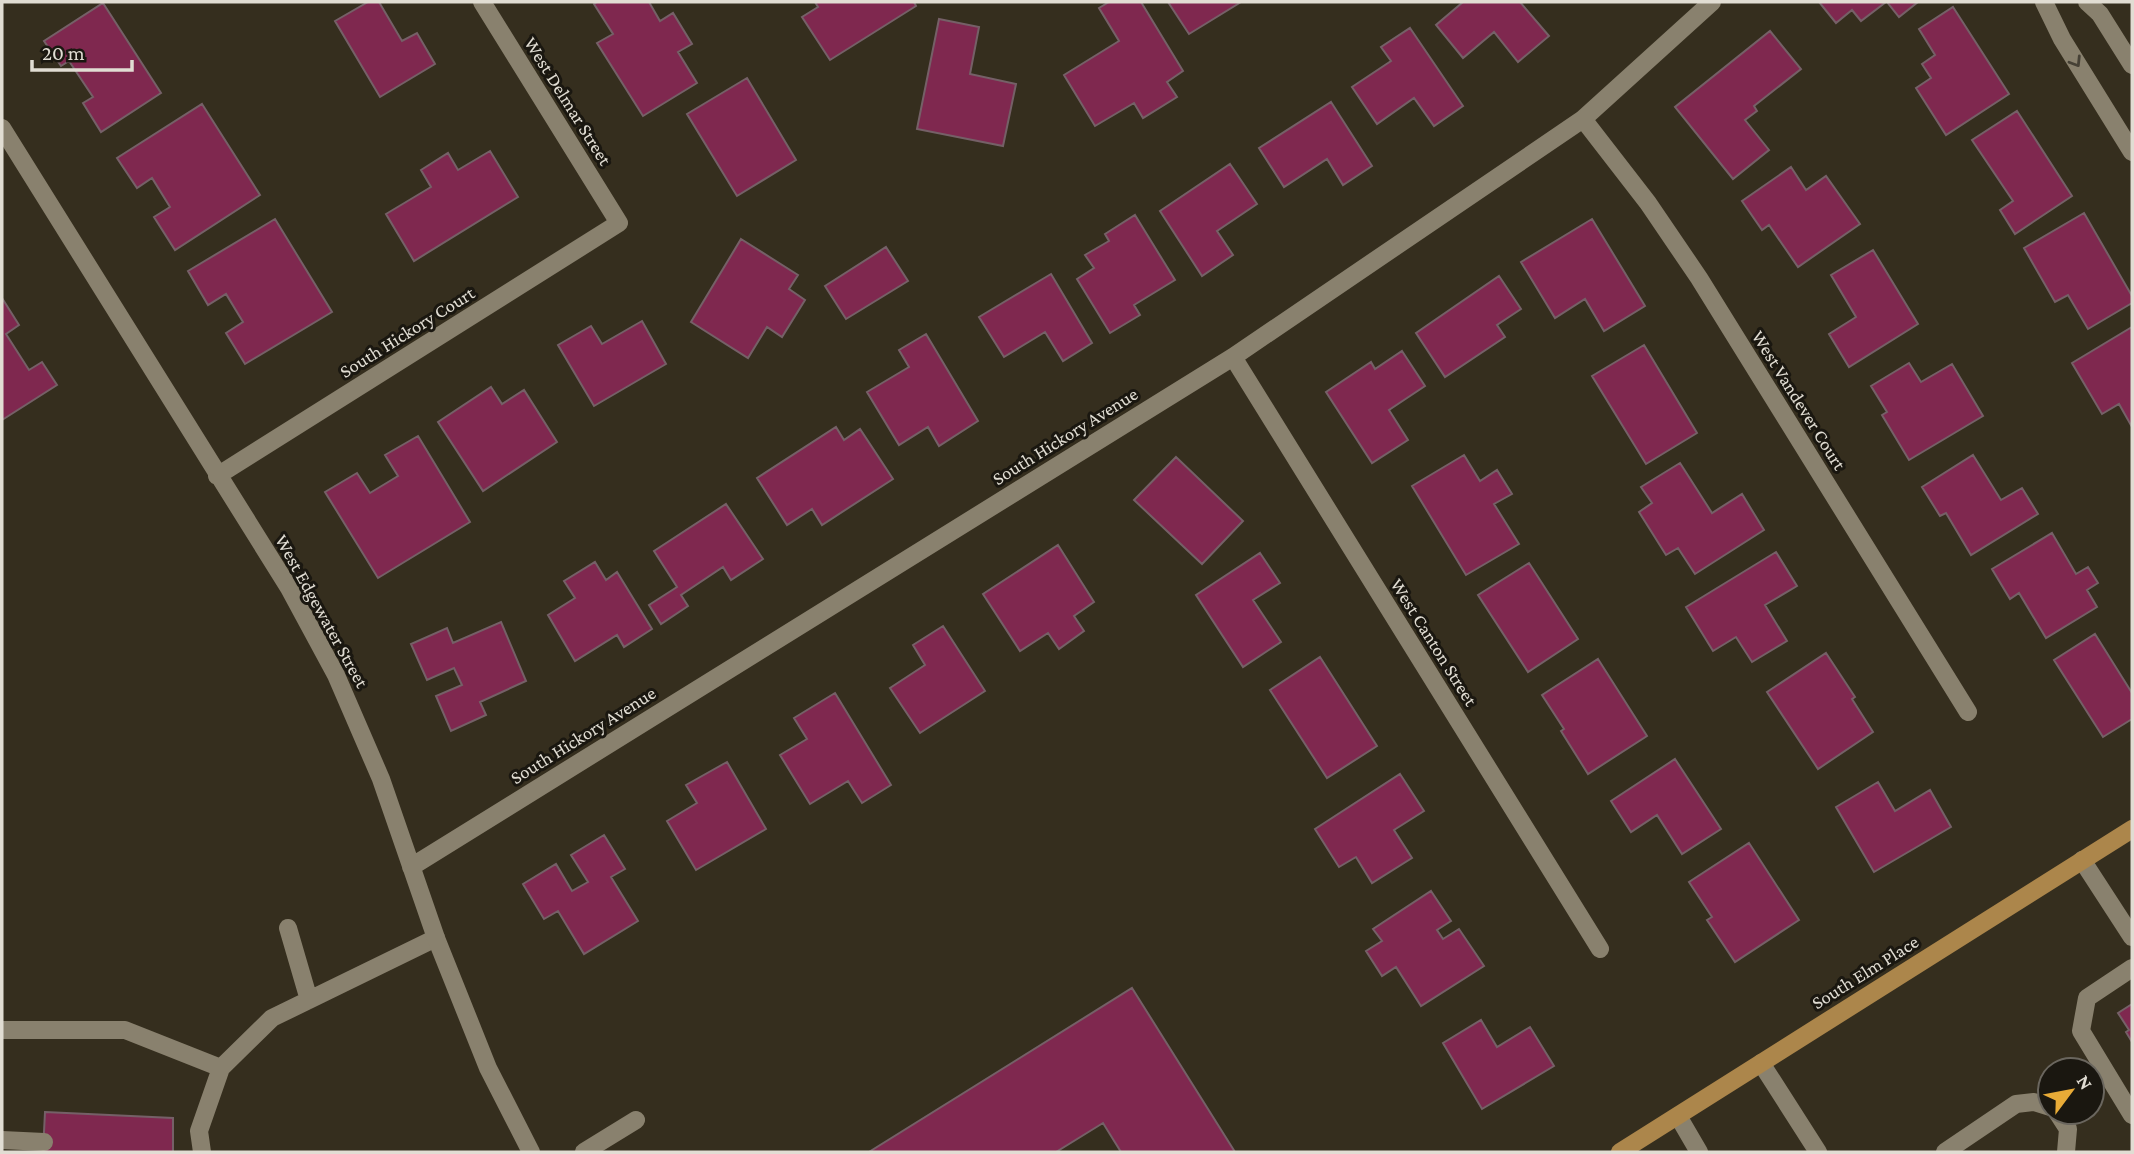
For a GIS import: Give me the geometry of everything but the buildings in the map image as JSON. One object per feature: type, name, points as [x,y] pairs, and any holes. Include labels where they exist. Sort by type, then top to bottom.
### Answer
[{"type":"main road","name":"South Elm Place","points":[[1620,1152],[2132,829]]},
{"type":"street","name":"West Delmar Street","points":[[482,2],[619,223]]},
{"type":"street","name":"South Hickory Avenue","points":[[411,867],[1233,357],[1583,119],[1712,2]]},
{"type":"street","points":[[2044,2],[2062,39],[2132,152]]},
{"type":"street","points":[[2087,2],[2100,14],[2132,65]]},
{"type":"street","name":"West Vandever Court","points":[[1583,119],[1648,204],[1699,278],[1968,712]]},
{"type":"street","name":"West Edgewater Street","points":[[2,128],[289,589],[337,675],[381,779],[436,938],[488,1068],[531,1152]]},
{"type":"street","name":"South Hickory Court","points":[[218,476],[619,223]]},
{"type":"street","name":"West Canton Street","points":[[1233,357],[1600,949]]},
{"type":"street","points":[[2082,860],[2132,937]]},
{"type":"street","points":[[288,928],[309,1000]]},
{"type":"street","points":[[202,1152],[199,1131],[221,1068],[272,1018],[436,938]]},
{"type":"street","points":[[2132,968],[2087,998],[2081,1031],[2132,1115]]},
{"type":"street","points":[[2,1030],[125,1030],[221,1068]]},
{"type":"street","points":[[1761,1063],[1818,1152]]},
{"type":"street","points":[[1945,1152],[2016,1104],[2036,1103]]},
{"type":"street","points":[[1678,1116],[1699,1152]]},
{"type":"street","points":[[584,1152],[636,1120]]},
{"type":"street","points":[[2066,1126],[2066,1152]]},
{"type":"street","points":[[2,1140],[44,1142]]}]
